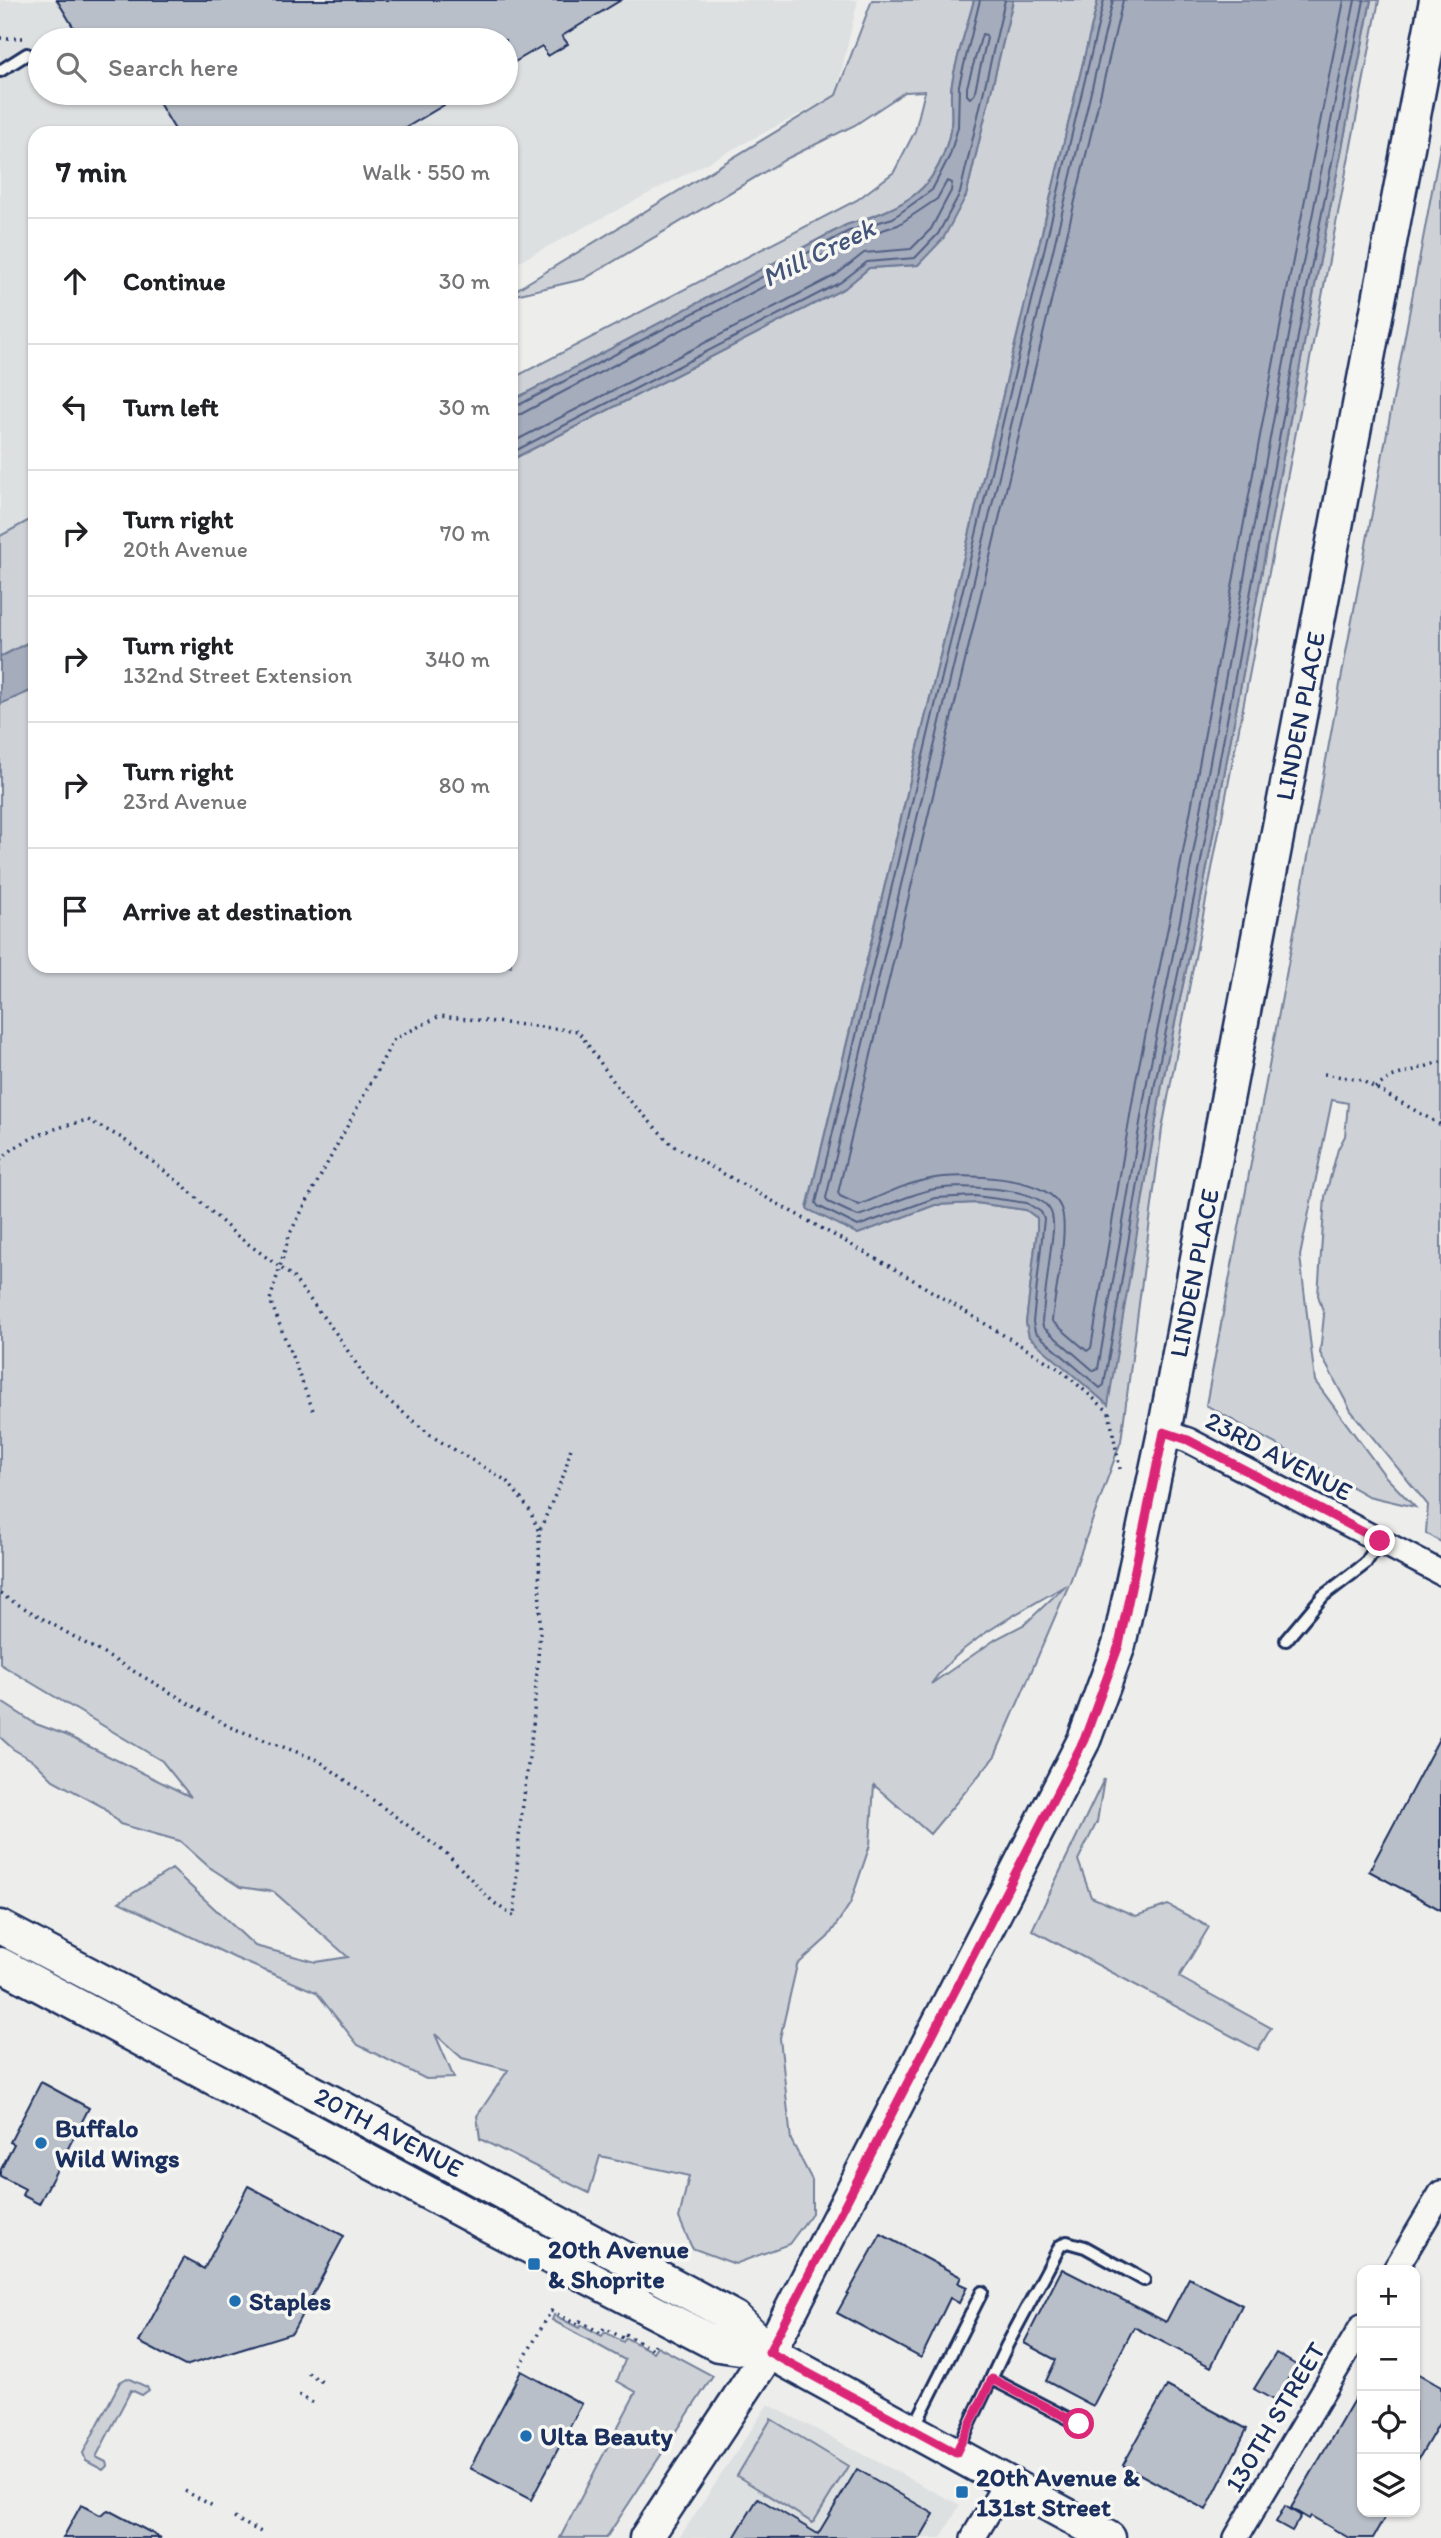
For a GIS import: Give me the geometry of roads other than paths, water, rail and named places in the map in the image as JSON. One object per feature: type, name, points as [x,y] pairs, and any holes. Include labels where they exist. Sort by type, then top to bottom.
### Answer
[{"type":"street","name":"LINDEN PLACE","points":[[646,2538],[769,2352],[1084,1740],[1119,1645],[1164,1432],[1436,0]]},
{"type":"street","name":"23RD AVENUE","points":[[1164,1432],[1188,1440],[1441,1573]]},
{"type":"street","name":"20TH AVENUE","points":[[0,1927],[400,2137],[735,2318],[769,2352],[1109,2538]]},
{"type":"street","name":"20TH AVENUE","points":[[0,1964],[718,2345],[769,2352]]},
{"type":"street","points":[[1398,2265],[1441,2193]]},
{"type":"street","name":"130TH STREET","points":[[1236,2538],[1361,2328]]},
{"type":"street","points":[[973,2538],[1007,2481]]},
{"type":"lane","points":[[0,71],[27,54]]},
{"type":"lane","points":[[1286,1640],[1323,1596],[1364,1564],[1380,1541]]},
{"type":"lane","points":[[956,2453],[1060,2246],[1067,2242],[1085,2247],[1144,2280]]},
{"type":"lane","points":[[912,2430],[982,2292]]},
{"type":"lane","points":[[992,2379],[1079,2424]]},
{"type":"water","name":"Mill Creek","points":[[974,0],[1013,0],[966,196],[943,239],[918,265],[869,268],[845,288],[518,456],[518,397],[846,225],[885,211],[916,194],[938,167],[946,148],[951,126],[952,83]]},
{"type":"water","points":[[1098,0],[1371,0],[1311,306],[1203,889],[1162,1085],[1108,1405],[1029,1337],[1026,1323],[1037,1218],[1026,1210],[976,1203],[935,1205],[858,1234],[807,1209]]},
{"type":"water","points":[[28,643],[28,692],[0,704],[0,657]]},
{"type":"place","name":"Buffalo Wild Wings","points":[[41,2143]]},
{"type":"place","name":"20th Avenue & Shoprite","points":[[534,2264]]},
{"type":"place","name":"Staples","points":[[235,2301]]},
{"type":"place","name":"Ulta Beauty","points":[[526,2436]]},
{"type":"place","name":"20th Avenue & 131st Street","points":[[962,2492]]}]
